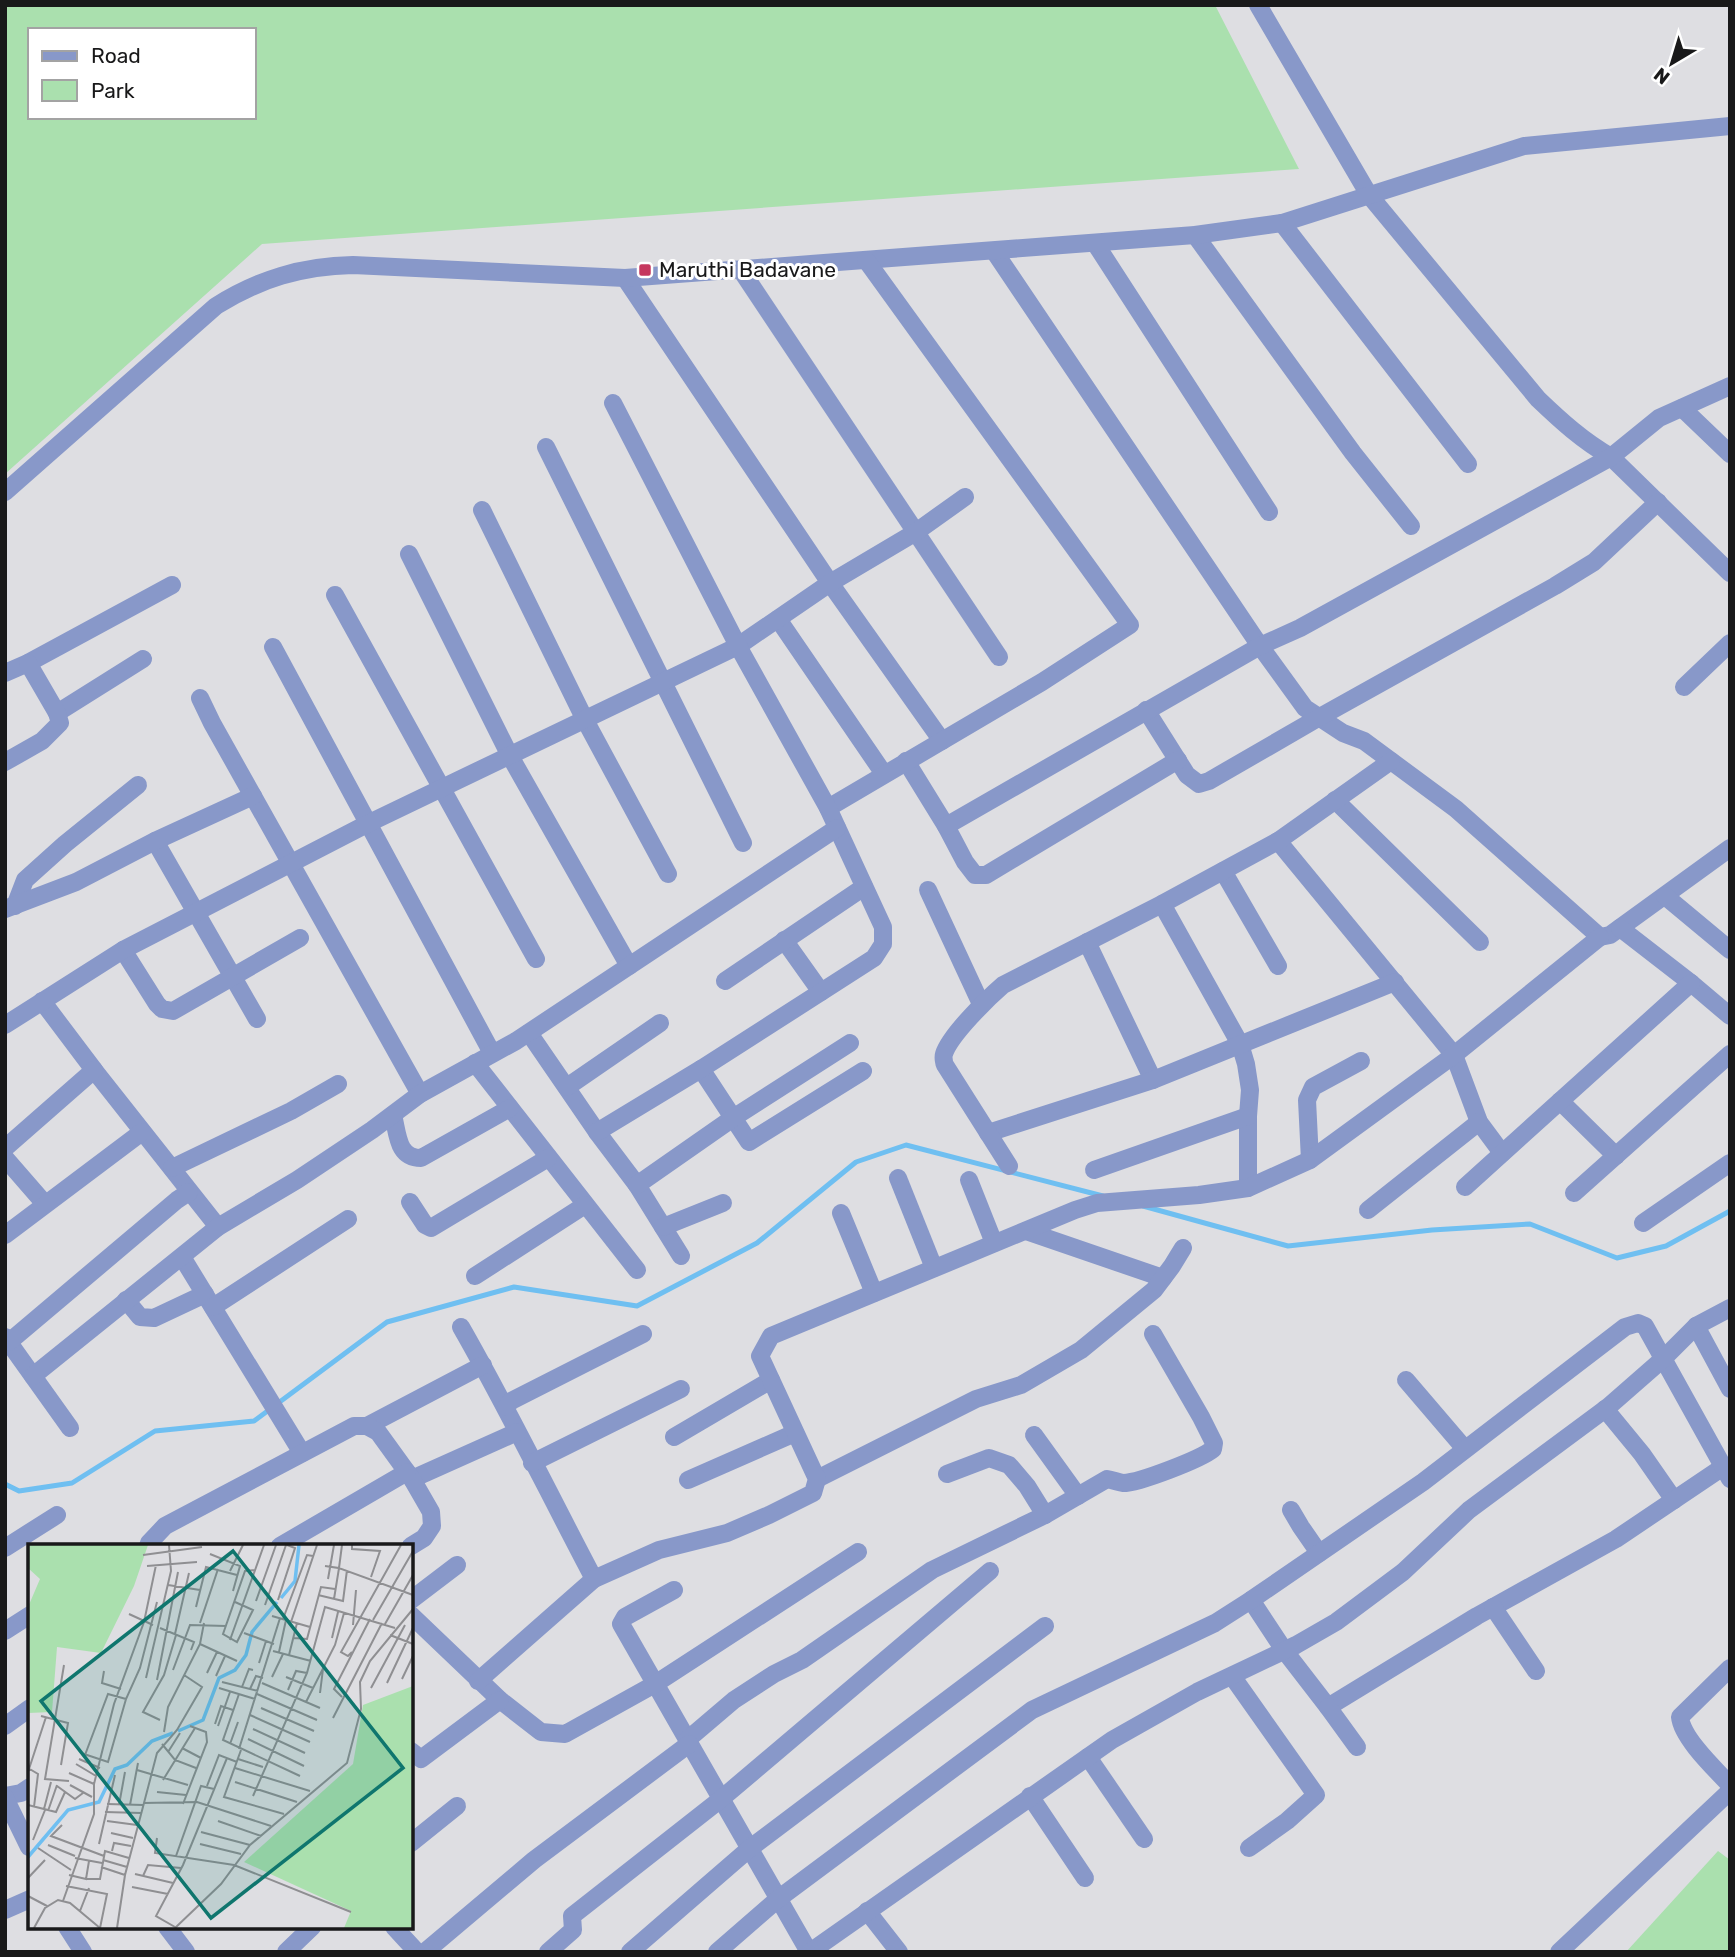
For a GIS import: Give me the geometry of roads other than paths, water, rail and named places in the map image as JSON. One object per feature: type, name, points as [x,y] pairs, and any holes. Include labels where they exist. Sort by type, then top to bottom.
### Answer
[{"type":"street","points":[[1258,5],[1369,195],[1538,399],[1591,446],[1611,457],[1730,573]]},
{"type":"street","points":[[5,492],[200,319],[234,295],[271,278],[311,268],[353,265],[625,278],[1195,235],[1282,223],[1524,146],[1730,127]]},
{"type":"street","points":[[1282,223],[1468,464]]},
{"type":"street","points":[[1195,235],[1353,453],[1411,526]]},
{"type":"street","points":[[1095,243],[1269,512]]},
{"type":"street","points":[[994,251],[1260,646],[1305,708],[1343,733],[1364,741],[1456,808],[1600,937]]},
{"type":"street","points":[[828,808],[1042,682],[1130,625],[866,260]]},
{"type":"street","points":[[741,270],[999,657]]},
{"type":"street","points":[[625,278],[830,583],[942,741]]},
{"type":"street","points":[[946,826],[1260,646],[1300,628],[1611,457],[1659,418],[1730,386]]},
{"type":"street","points":[[597,1132],[874,958],[883,944],[883,927],[828,808],[738,646],[613,403]]},
{"type":"street","points":[[1682,408],[1730,454]]},
{"type":"street","points":[[546,447],[743,843]]},
{"type":"street","points":[[8,1018],[42,1001],[123,950],[367,824],[738,646],[830,583],[965,498]]},
{"type":"street","points":[[1146,710],[1187,775],[1199,784],[1209,782],[1594,562],[1658,502]]},
{"type":"street","points":[[482,510],[585,720],[668,874]]},
{"type":"street","points":[[409,554],[510,756],[629,966]]},
{"type":"street","points":[[5,673],[172,585]]},
{"type":"street","points":[[335,595],[536,959]]},
{"type":"street","points":[[778,619],[884,774]]},
{"type":"street","points":[[1684,687],[1730,643]]},
{"type":"street","points":[[273,647],[492,1053]]},
{"type":"street","points":[[57,713],[143,659]]},
{"type":"street","points":[[5,762],[42,741],[60,723],[28,663]]},
{"type":"street","points":[[200,698],[420,1094]]},
{"type":"street","points":[[906,761],[965,862],[975,875],[986,875],[1178,760]]},
{"type":"street","points":[[1009,1166],[945,1066],[944,1055],[951,1042],[981,1003],[1003,985],[1278,841],[1391,761]]},
{"type":"street","points":[[10,908],[25,880],[138,785]]},
{"type":"street","points":[[10,908],[76,882],[155,841],[253,796]]},
{"type":"street","points":[[1335,800],[1480,942]]},
{"type":"street","points":[[33,1376],[218,1227],[296,1180],[420,1094],[529,1033],[837,828]]},
{"type":"street","points":[[155,841],[257,1019]]},
{"type":"street","points":[[1278,841],[1454,1055],[1479,1122],[1502,1153]]},
{"type":"street","points":[[478,1681],[594,1578],[659,1550],[727,1534],[813,1493],[817,1479],[760,1356],[771,1336],[1097,1203],[1199,1195],[1248,1188],[1310,1160],[1454,1055],[1600,937],[1610,935],[1730,848]]},
{"type":"street","points":[[1223,872],[1278,966]]},
{"type":"street","points":[[725,981],[864,887]]},
{"type":"street","points":[[928,890],[981,1003]]},
{"type":"street","points":[[1665,896],[1730,950]]},
{"type":"street","points":[[1162,904],[1240,1044],[1250,1090],[1248,1188]]},
{"type":"street","points":[[1620,928],[1730,1016]]},
{"type":"street","points":[[123,950],[157,1004],[162,1009],[173,1011],[300,938]]},
{"type":"street","points":[[784,940],[821,992]]},
{"type":"street","points":[[1087,942],[1153,1080]]},
{"type":"street","points":[[988,1133],[1153,1080],[1395,982]]},
{"type":"street","points":[[1465,1187],[1691,983]]},
{"type":"street","points":[[42,1001],[93,1070],[218,1227]]},
{"type":"street","points":[[567,1087],[660,1023]]},
{"type":"street","points":[[529,1033],[637,1185],[681,1255]]},
{"type":"street","points":[[637,1185],[733,1118],[850,1043]]},
{"type":"street","points":[[1573,1193],[1730,1054]]},
{"type":"street","points":[[1310,1160],[1307,1100],[1313,1087],[1361,1061]]},
{"type":"street","points":[[475,1063],[637,1270]]},
{"type":"street","points":[[701,1069],[749,1142],[863,1071]]},
{"type":"street","points":[[5,1148],[93,1070]]},
{"type":"street","points":[[172,1168],[291,1111],[338,1084]]},
{"type":"street","points":[[1560,1101],[1616,1156]]},
{"type":"street","points":[[393,1115],[403,1152],[411,1158],[421,1158],[510,1108]]},
{"type":"street","points":[[1094,1170],[1248,1116]]},
{"type":"street","points":[[1368,1210],[1479,1122]]},
{"type":"street","points":[[5,1235],[142,1132]]},
{"type":"street","points":[[5,1158],[45,1204]]},
{"type":"street","points":[[410,1202],[425,1224],[431,1228],[548,1158]]},
{"type":"street","points":[[1643,1223],[1730,1163]]},
{"type":"street","points":[[898,1178],[934,1268]]},
{"type":"street","points":[[969,1180],[994,1243]]},
{"type":"street","points":[[70,1427],[33,1376],[10,1350],[189,1192]]},
{"type":"street","points":[[663,1227],[723,1203]]},
{"type":"street","points":[[475,1276],[585,1205]]},
{"type":"street","points":[[842,1213],[874,1293]]},
{"type":"street","points":[[126,1300],[140,1317],[154,1318],[209,1301],[348,1219]]},
{"type":"street","points":[[1026,1231],[1163,1278]]},
{"type":"street","points":[[817,1479],[976,1399],[1021,1385],[1081,1350],[1154,1290],[1183,1248]]},
{"type":"street","points":[[182,1256],[302,1453]]},
{"type":"street","points":[[674,1590],[625,1617],[621,1624],[809,1952],[1112,1740],[1184,1699],[1284,1650],[1348,1614],[1403,1572],[1469,1510],[1605,1409],[1696,1326],[1730,1308]]},
{"type":"street","points":[[717,1952],[778,1899],[1032,1710],[1214,1623],[1251,1600],[1423,1482],[1625,1327],[1638,1323],[1645,1326],[1726,1473],[1674,1500],[1616,1539],[1493,1607],[1328,1707]]},
{"type":"street","points":[[461,1326],[594,1578]]},
{"type":"street","points":[[1696,1326],[1730,1389]]},
{"type":"street","points":[[506,1407],[511,1401],[643,1334]]},
{"type":"street","points":[[425,1952],[534,1860],[688,1742],[734,1700],[774,1674],[802,1660],[932,1570],[1045,1515],[1107,1479],[1124,1483],[1135,1481],[1213,1449],[1214,1443],[1202,1417],[1153,1334]]},
{"type":"street","points":[[149,1544],[165,1526],[354,1426],[367,1426],[483,1365]]},
{"type":"street","points":[[674,1437],[771,1380]]},
{"type":"street","points":[[1406,1380],[1465,1449]]},
{"type":"street","points":[[532,1463],[681,1389]]},
{"type":"street","points":[[1605,1409],[1642,1454],[1674,1500]]},
{"type":"street","points":[[367,1426],[377,1432],[431,1512],[432,1526],[424,1538],[413,1545]]},
{"type":"street","points":[[284,1544],[409,1476],[517,1432]]},
{"type":"street","points":[[688,1480],[796,1433]]},
{"type":"street","points":[[1034,1435],[1077,1496]]},
{"type":"street","points":[[947,1474],[989,1458],[1009,1465],[1027,1486],[1045,1515]]},
{"type":"street","points":[[1291,1510],[1319,1553]]},
{"type":"street","points":[[5,1548],[57,1515]]},
{"type":"street","points":[[413,1617],[478,1681],[541,1732],[565,1734],[655,1684],[858,1552]]},
{"type":"street","points":[[413,1598],[457,1565]]},
{"type":"street","points":[[548,1952],[573,1930],[572,1916],[721,1799],[990,1571]]},
{"type":"street","points":[[1251,1600],[1284,1650],[1357,1747]]},
{"type":"street","points":[[1493,1607],[1536,1671]]},
{"type":"street","points":[[5,1631],[28,1616]]},
{"type":"street","points":[[631,1952],[749,1849],[1045,1626]]},
{"type":"street","points":[[1730,1668],[1680,1717],[1681,1724],[1702,1755],[1730,1785]]},
{"type":"street","points":[[1232,1676],[1316,1795],[1287,1821],[1249,1848]]},
{"type":"street","points":[[413,1753],[421,1759],[500,1700]]},
{"type":"street","points":[[5,1726],[28,1709]]},
{"type":"street","points":[[1088,1757],[1144,1839]]},
{"type":"street","points":[[28,1788],[5,1797],[28,1843]]},
{"type":"street","points":[[1559,1952],[1730,1791]]},
{"type":"street","points":[[1030,1796],[1085,1878]]},
{"type":"street","points":[[413,1841],[457,1807]]},
{"type":"street","points":[[5,1910],[28,1900]]},
{"type":"street","points":[[867,1911],[899,1952]]},
{"type":"street","points":[[68,1929],[83,1952]]},
{"type":"street","points":[[169,1929],[186,1952]]},
{"type":"street","points":[[286,1952],[310,1929]]},
{"type":"street","points":[[396,1929],[417,1952]]},
{"type":"waterway","points":[[5,1484],[19,1491],[72,1483],[155,1431],[254,1421],[387,1322],[514,1287],[637,1306],[757,1243],[856,1162],[906,1145],[1103,1196]]},
{"type":"waterway","points":[[1143,1206],[1288,1246],[1432,1230],[1530,1224],[1617,1258],[1666,1246],[1730,1211]]},
{"type":"place","name":"Maruthi Badavane","points":[[645,270]]}]
